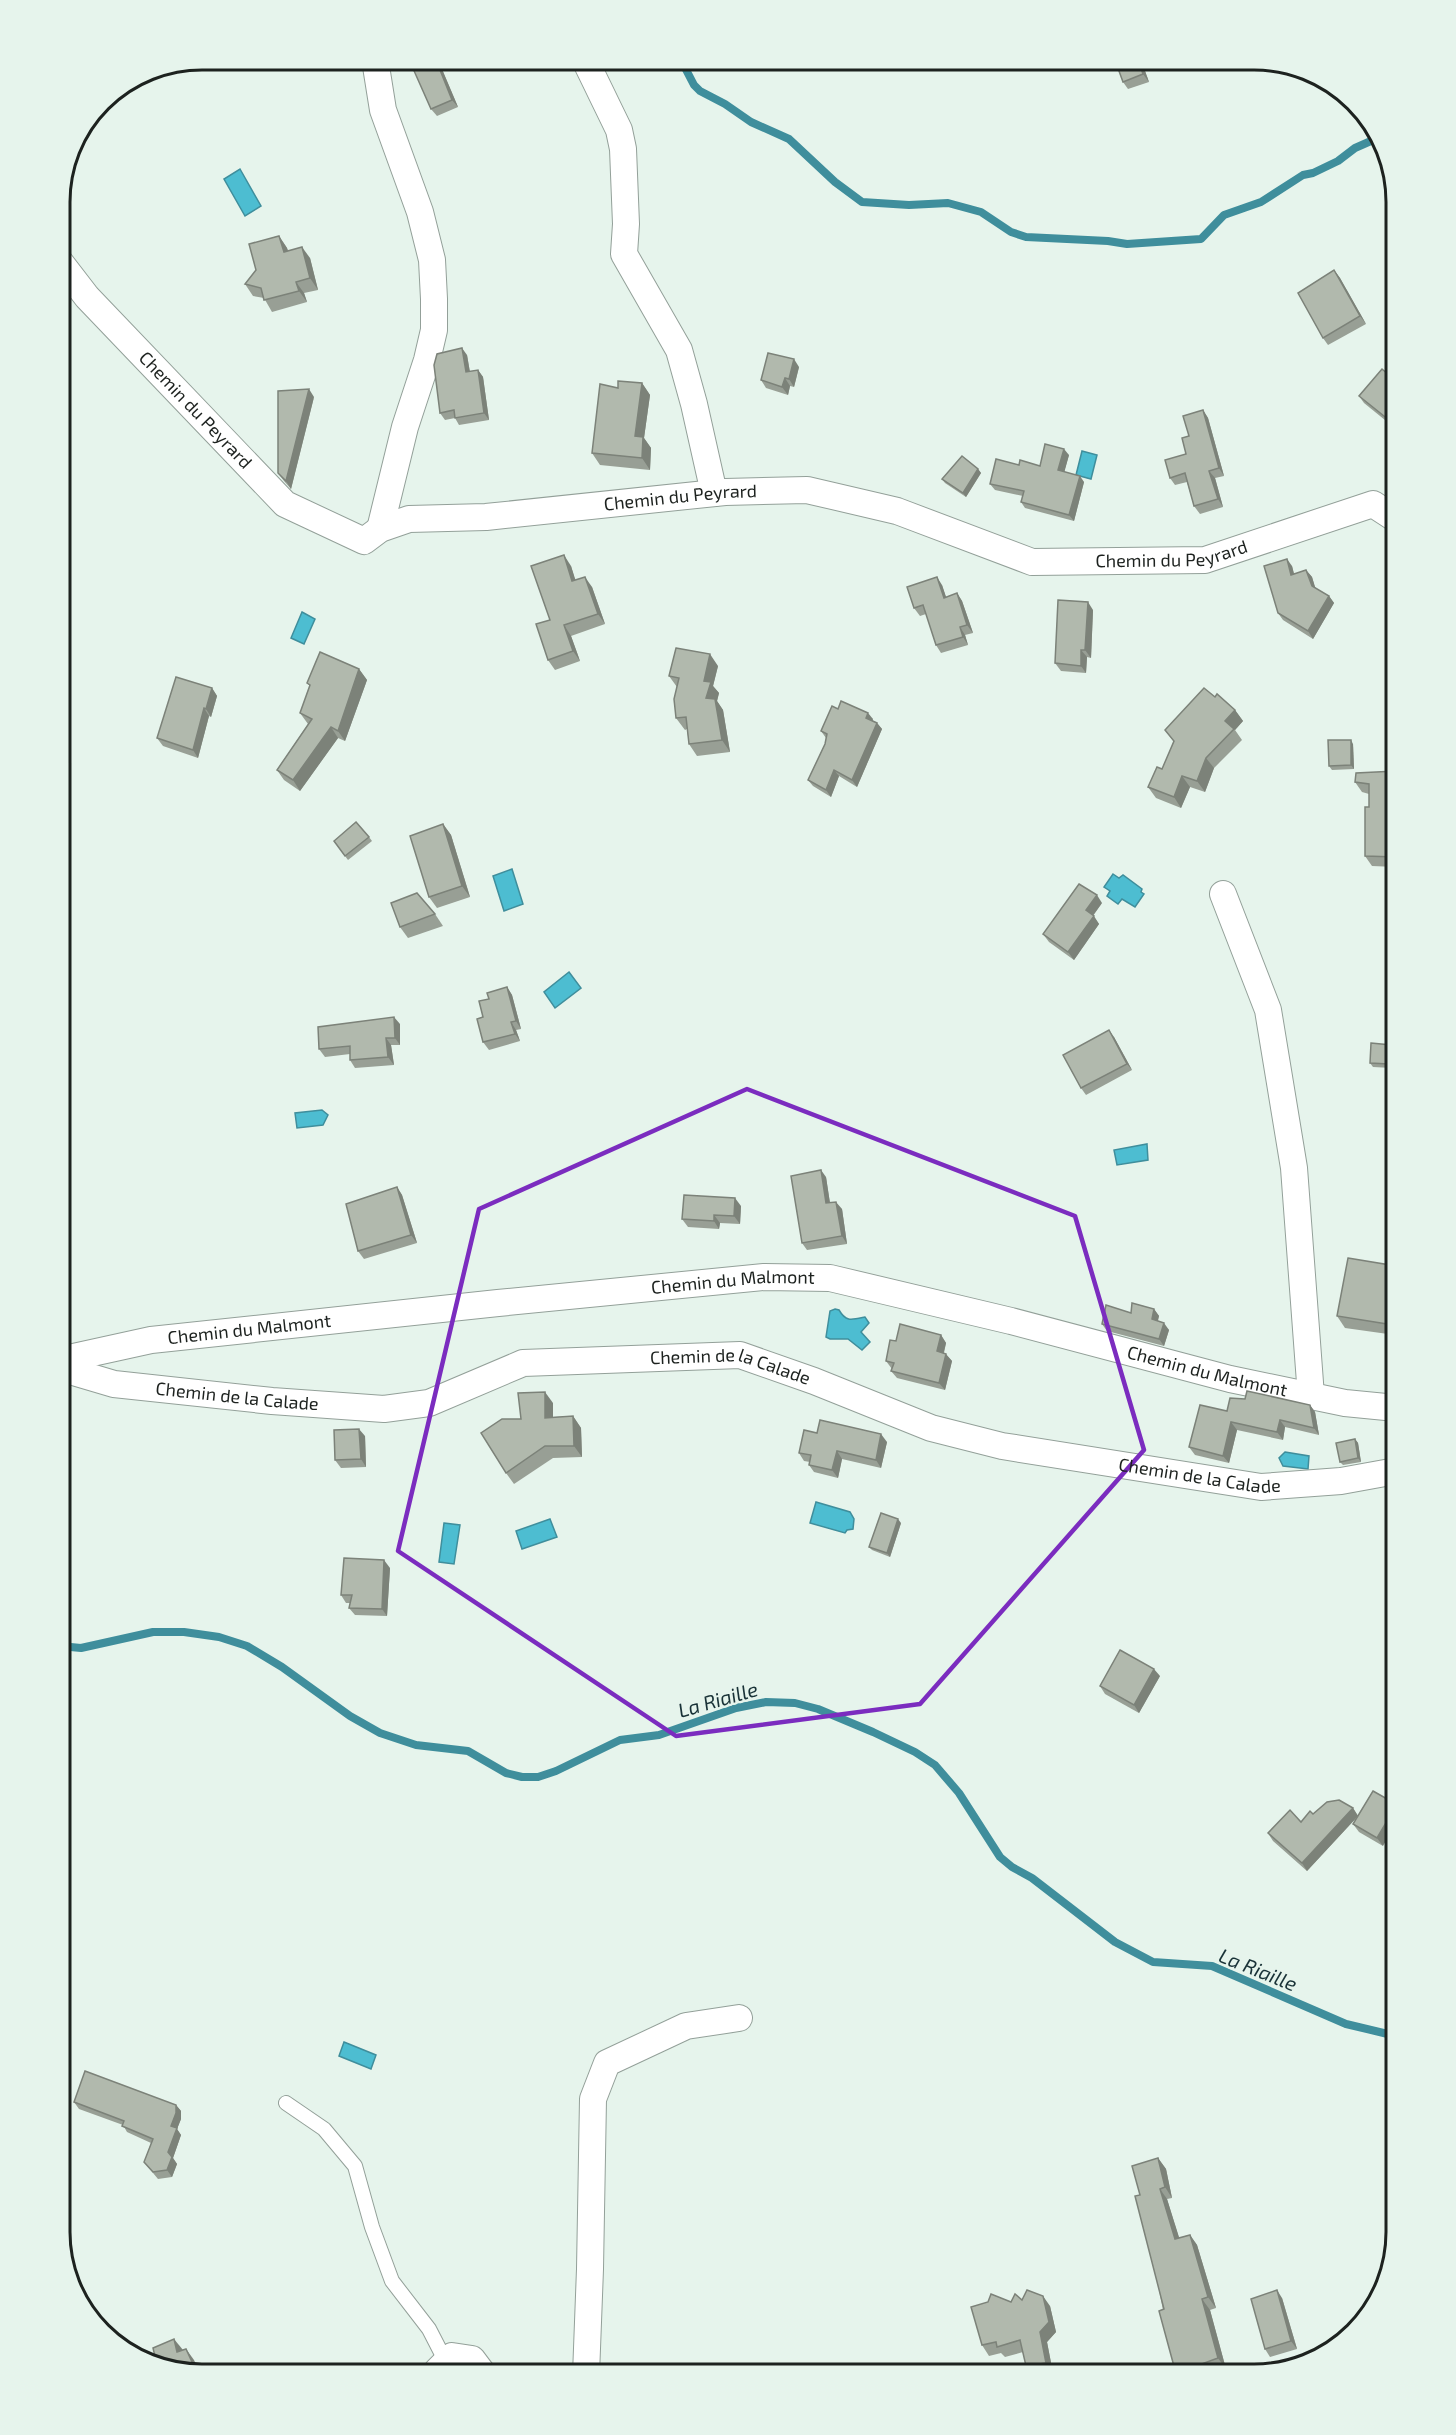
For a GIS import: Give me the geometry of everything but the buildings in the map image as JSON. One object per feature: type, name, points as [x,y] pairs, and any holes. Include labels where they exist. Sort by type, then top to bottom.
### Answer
[{"type":"street","points":[[377,71],[384,110],[420,212],[432,260],[434,298],[434,330],[427,360],[405,427],[380,529]]},
{"type":"street","points":[[590,71],[619,130],[623,149],[626,224],[624,254],[679,350],[714,493]]},
{"type":"street","name":"Chemin du Peyrard","points":[[71,276],[87,297],[285,504],[364,541],[380,529],[409,519],[486,517],[714,493],[807,490],[897,511],[1032,562],[1206,560],[1373,504],[1386,512]]},
{"type":"street","points":[[1223,894],[1268,1010],[1294,1168],[1311,1396]]},
{"type":"street","name":"Chemin du Malmont","points":[[71,1358],[151,1340],[487,1304],[764,1277],[830,1278],[1011,1321],[1230,1378],[1345,1403],[1386,1407]]},
{"type":"street","name":"Chemin de la Calade","points":[[71,1371],[114,1384],[272,1401],[384,1409],[429,1403],[523,1363],[740,1355],[814,1381],[930,1428],[1002,1446],[1261,1487],[1341,1481],[1386,1474]]},
{"type":"street","points":[[586,2364],[593,2099],[607,2063],[686,2026],[739,2018]]},
{"type":"street","points":[[446,2364],[453,2356],[472,2359],[476,2364]]},
{"type":"lane","points":[[286,2103],[324,2128],[355,2166],[372,2227],[392,2281],[429,2329],[441,2364]]},
{"type":"highlighted area","points":[[747,1089],[1075,1216],[1144,1450],[920,1704],[676,1736],[398,1551],[479,1209]]},
{"type":"water","points":[[240,169],[261,206],[245,216],[224,179]]},
{"type":"water","points":[[1082,451],[1097,455],[1091,479],[1076,475]]},
{"type":"water","points":[[302,612],[315,619],[304,644],[291,638]]},
{"type":"water","points":[[512,869],[523,904],[504,911],[493,876]]},
{"type":"water","points":[[1113,874],[1119,878],[1123,875],[1142,889],[1141,892],[1144,894],[1135,907],[1122,899],[1118,904],[1107,896],[1110,891],[1104,887]]},
{"type":"water","points":[[569,972],[581,988],[555,1008],[544,992]]},
{"type":"water","points":[[322,1110],[328,1115],[323,1125],[297,1128],[295,1113]]},
{"type":"water","points":[[1147,1144],[1148,1160],[1117,1165],[1114,1150]]},
{"type":"water","points":[[835,1309],[847,1318],[865,1317],[869,1323],[861,1332],[870,1342],[862,1350],[848,1339],[826,1337],[830,1311]]},
{"type":"water","points":[[1285,1452],[1309,1456],[1308,1469],[1283,1466],[1279,1458]]},
{"type":"water","points":[[816,1502],[850,1512],[854,1519],[853,1529],[845,1533],[810,1523]]},
{"type":"water","points":[[550,1519],[557,1537],[522,1549],[516,1531]]},
{"type":"water","points":[[444,1523],[460,1525],[454,1564],[439,1562]]},
{"type":"water","points":[[344,2042],[376,2055],[371,2069],[339,2056]]},
{"type":"waterway","points":[[687,71],[700,91],[725,104],[751,122],[789,139],[835,182],[862,202],[909,205],[948,203],[981,212],[1011,232],[1026,237],[1127,244],[1201,239],[1224,215],[1261,202],[1303,175],[1313,173],[1338,161],[1355,148],[1370,141]]},
{"type":"waterway","name":"La Riaille","points":[[71,1647],[81,1648],[153,1632],[184,1632],[219,1637],[247,1646],[282,1667],[350,1716],[380,1733],[416,1745],[468,1751],[506,1773],[522,1777],[538,1777],[556,1771],[620,1740],[659,1735],[736,1708],[766,1702],[795,1703],[818,1709],[915,1752],[935,1765],[959,1793],[1000,1857],[1032,1878],[1115,1942],[1153,1962],[1212,1966],[1346,2024],[1386,2034]]}]
